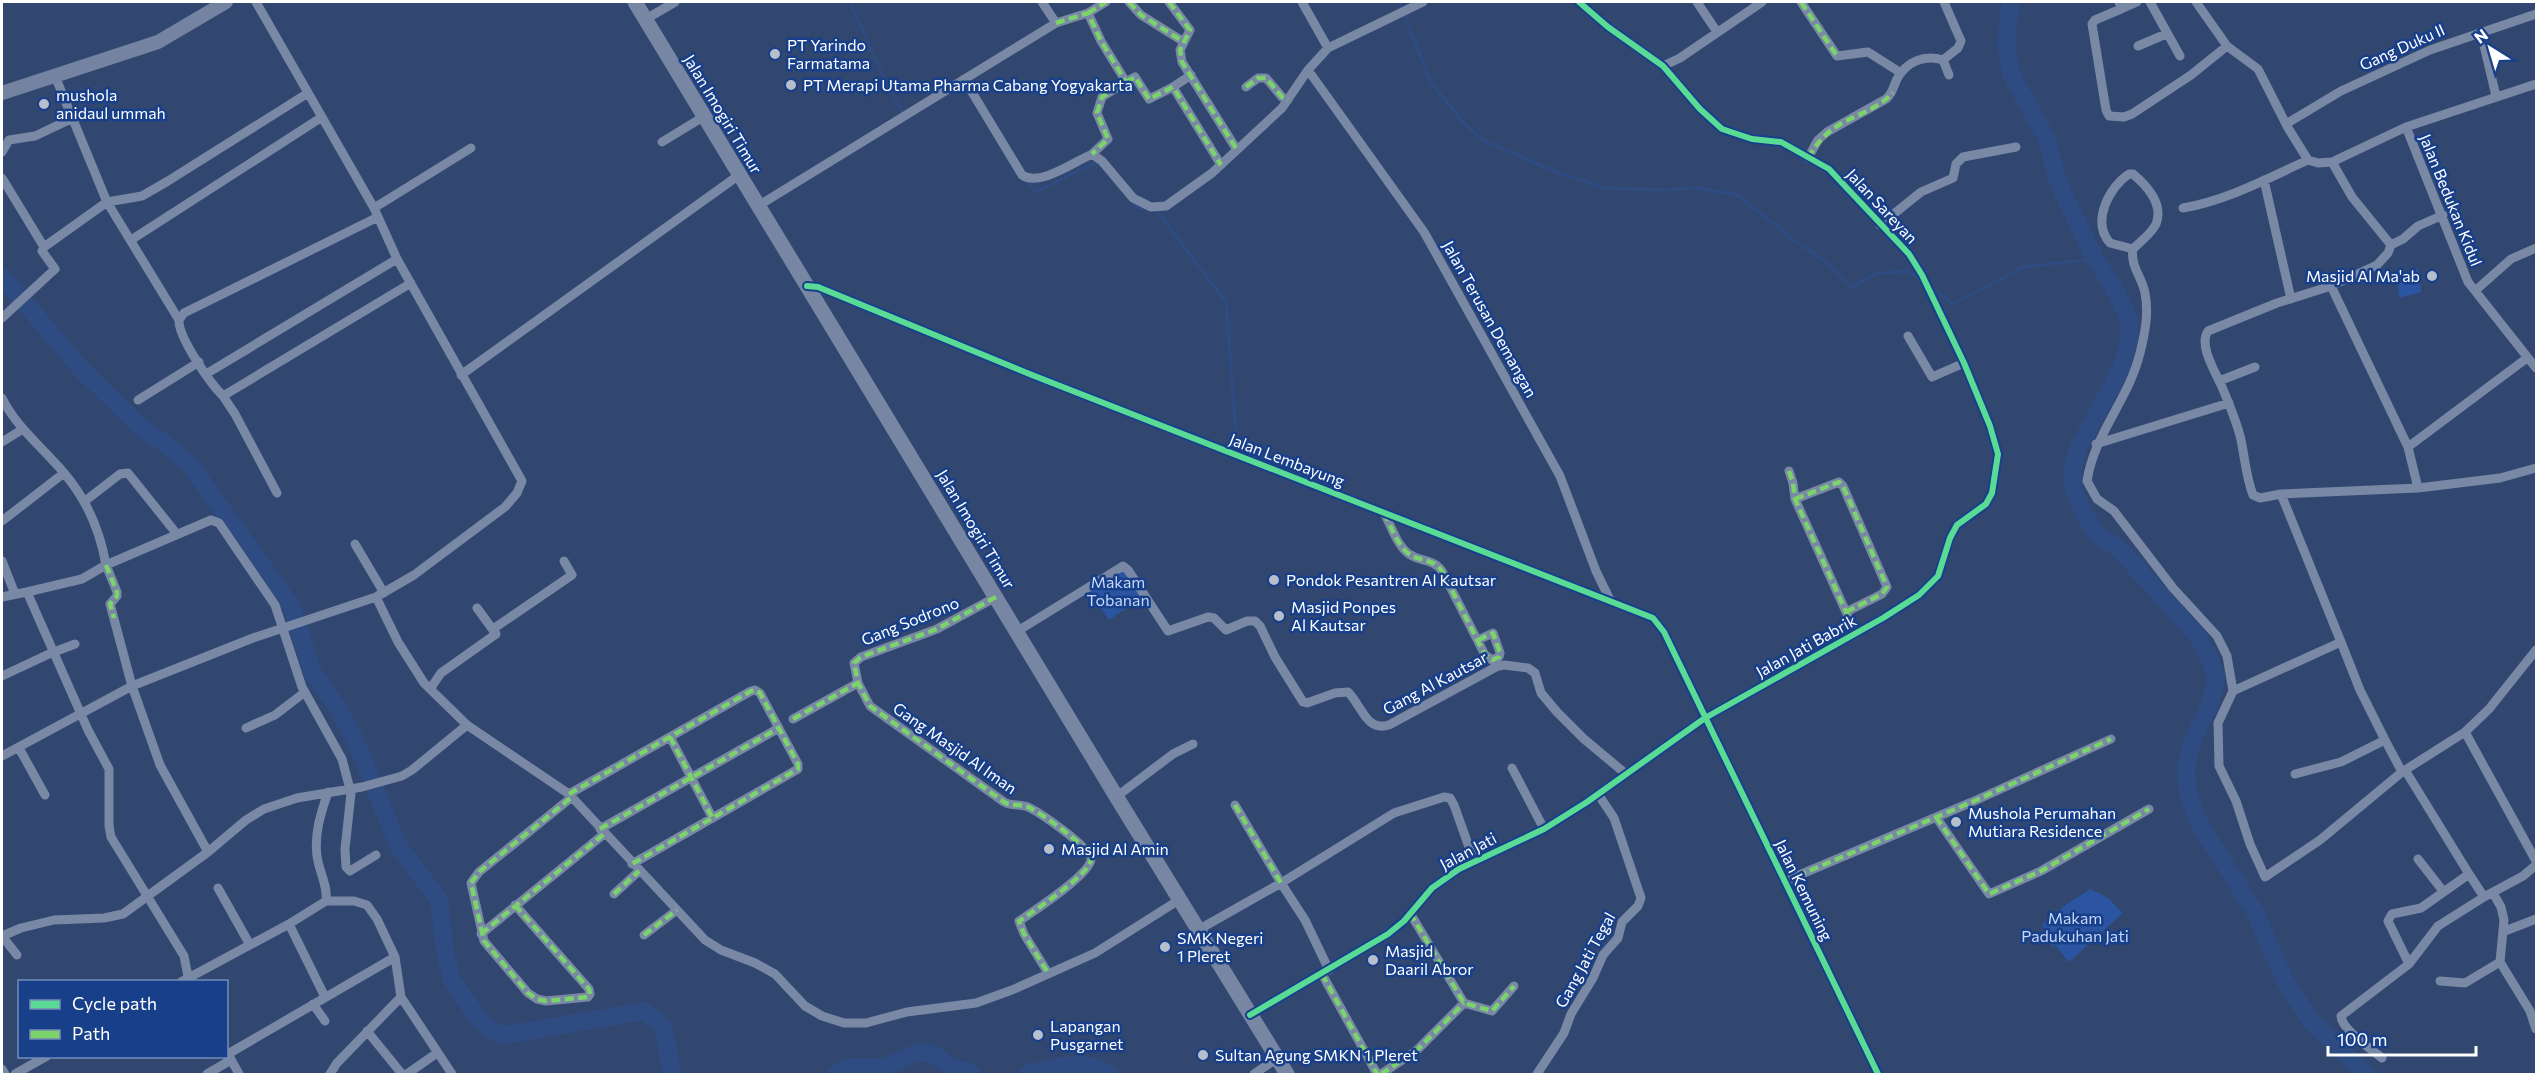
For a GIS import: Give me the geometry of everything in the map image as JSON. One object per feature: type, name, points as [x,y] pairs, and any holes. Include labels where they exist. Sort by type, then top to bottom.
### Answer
[{"type":"main road","name":"Jalan Imogiri Timur","points":[[635,2],[1016,632],[1287,1074]]},
{"type":"street","points":[[2,93],[158,42],[226,2]]},
{"type":"street","points":[[2,756],[132,686],[253,638],[380,595],[414,575],[505,507],[521,486],[522,481],[397,259],[374,208],[256,2]]},
{"type":"street","points":[[646,19],[675,2]]},
{"type":"street","points":[[1042,2],[1056,24]]},
{"type":"street","points":[[758,206],[1056,24],[1088,13],[1106,2]]},
{"type":"street","points":[[1130,2],[1141,15],[1184,42]]},
{"type":"street","points":[[1169,2],[1190,27],[1190,33],[1180,55],[1237,150]]},
{"type":"street","points":[[1302,2],[1328,48]]},
{"type":"street","points":[[1092,154],[1102,161],[1133,198],[1151,207],[1166,206],[1221,165],[1237,150],[1288,100],[1308,70],[1328,48],[1393,14],[1423,2]]},
{"type":"street","name":"Jalan Sareyan","points":[[1579,2],[1608,27],[1663,66],[1700,109],[1722,129],[1752,139],[1781,142],[1828,169],[1909,254],[1922,275],[1964,363],[1997,449],[1992,494],[1986,504],[1957,525],[1950,538],[1938,576],[1919,596]]},
{"type":"street","points":[[1697,2],[1717,32]]},
{"type":"street","points":[[1663,66],[1680,58],[1761,2]]},
{"type":"street","points":[[1802,2],[1837,56],[1868,52],[1901,73]]},
{"type":"street","points":[[1808,158],[1818,140],[1827,132],[1893,93],[1901,73],[1917,60],[1928,58],[1943,60],[1958,48],[1961,42],[1944,2]]},
{"type":"street","points":[[2137,2],[2120,5],[2092,24],[2106,110],[2109,116],[2124,117],[2132,114],[2191,75],[2227,46]]},
{"type":"street","points":[[2150,2],[2180,56]]},
{"type":"street","points":[[2196,2],[2227,46],[2258,69],[2286,124],[2308,160]]},
{"type":"street","points":[[1088,13],[1101,41],[1126,82]]},
{"type":"street","name":"Gang Duku II","points":[[2286,124],[2351,86],[2430,50],[2536,14]]},
{"type":"street","points":[[2138,46],[2166,34]]},
{"type":"street","points":[[2478,34],[2483,41],[2496,96]]},
{"type":"street","points":[[1943,60],[1948,75]]},
{"type":"street","name":"Jalan Terusan Demangan","points":[[1308,70],[1424,232],[1554,465],[1598,577],[1611,602]]},
{"type":"street","points":[[964,80],[1022,175],[1028,179],[1041,178],[1092,154],[1107,139],[1105,128],[1096,113],[1102,97],[1135,77],[1149,99],[1191,75]]},
{"type":"street","points":[[55,76],[107,202],[179,320],[181,330],[199,362],[223,396],[277,493]]},
{"type":"street","points":[[1246,87],[1258,78],[1266,78],[1282,98],[1288,100]]},
{"type":"street","points":[[2183,207],[2222,199],[2308,160],[2318,163],[2332,162],[2406,127],[2536,84]]},
{"type":"street","points":[[1173,87],[1221,165]]},
{"type":"street","points":[[44,247],[107,202],[142,196],[308,93]]},
{"type":"street","points":[[131,240],[322,117]]},
{"type":"street","points":[[662,142],[704,117]]},
{"type":"street","points":[[2,152],[9,140],[35,136],[71,119]]},
{"type":"street","name":"Jalan Bedukan Kidul","points":[[2406,127],[2443,214],[2468,282],[2536,368]]},
{"type":"street","points":[[1880,225],[1921,192],[1953,178],[1956,164],[1963,157],[2016,147]]},
{"type":"street","points":[[374,208],[471,148]]},
{"type":"street","points":[[2332,162],[2352,197],[2391,245]]},
{"type":"street","points":[[2133,249],[2110,243],[2101,228],[2104,208],[2112,192],[2129,174],[2133,174],[2149,189],[2156,206],[2155,226],[2133,249],[2132,259],[2145,291],[2146,324],[2133,377],[2096,444],[2087,481],[2097,499],[2114,511],[2173,588],[2217,636],[2228,656],[2233,691],[2218,723],[2219,766],[2236,801],[2250,844],[2265,877],[2320,840],[2403,771],[2465,732],[2488,709],[2536,650]]},
{"type":"street","points":[[461,375],[739,175]]},
{"type":"street","points":[[2,178],[44,247],[42,250],[55,270],[2,318]]},
{"type":"street","points":[[2264,180],[2292,299]]},
{"type":"street","points":[[2443,214],[2418,226],[2403,239],[2391,245],[2388,253],[2377,265],[2331,286],[2208,331],[2204,339],[2207,351],[2229,403],[2240,438],[2248,484],[2253,495],[2260,498],[2281,494],[2418,488],[2500,478],[2536,468]]},
{"type":"street","points":[[179,320],[184,313],[378,217]]},
{"type":"street","points":[[2476,290],[2511,259],[2536,248]]},
{"type":"street","points":[[207,374],[397,259]]},
{"type":"street","points":[[223,396],[411,283]]},
{"type":"street","name":"Jalan Lembayung","points":[[807,286],[818,287],[1032,375],[1649,616],[1659,624],[1705,718]]},
{"type":"street","points":[[2331,286],[2408,447],[2418,488]]},
{"type":"street","points":[[1908,336],[1932,377],[1964,363]]},
{"type":"street","points":[[2408,447],[2527,357]]},
{"type":"street","points":[[138,400],[199,362]]},
{"type":"street","points":[[2219,381],[2255,367]]},
{"type":"street","points":[[2,398],[23,429],[64,473],[85,501],[100,537],[106,565],[117,592],[117,596],[110,604],[132,686],[160,765],[208,852]]},
{"type":"street","points":[[2096,444],[2229,403]]},
{"type":"street","points":[[2,442],[23,429]]},
{"type":"street","points":[[1789,471],[1795,499],[1856,634]]},
{"type":"street","points":[[2,520],[64,473]]},
{"type":"street","points":[[85,501],[120,474],[128,473],[176,533]]},
{"type":"street","points":[[1795,499],[1839,482],[1861,524],[1887,587],[1882,594],[1846,612]]},
{"type":"street","points":[[2281,494],[2360,690],[2385,740],[2484,897]]},
{"type":"street","points":[[1384,513],[1404,549],[1411,555],[1439,566],[1478,640]]},
{"type":"street","points":[[2,597],[82,579],[106,565],[207,520],[219,523],[275,605],[286,628],[304,692],[335,745],[350,789],[345,849],[346,867],[350,871],[354,870],[376,855]]},
{"type":"street","points":[[356,544],[380,595],[398,642],[424,683],[467,725],[570,796],[635,868],[713,946],[775,974],[813,1012],[844,1023],[866,1023],[907,1012],[976,1003],[1012,990],[1109,945],[1179,900]]},
{"type":"street","points":[[2,561],[15,594]]},
{"type":"street","points":[[564,561],[578,584]]},
{"type":"street","name":"Gang Al Kautsar","points":[[1016,632],[1123,566],[1128,570],[1168,631],[1208,617],[1214,618],[1226,630],[1247,621],[1255,621],[1303,702],[1307,703],[1335,693],[1348,692],[1371,724],[1377,727],[1389,725],[1499,666],[1531,669],[1535,673],[1541,693],[1557,712],[1584,739],[1626,774]]},
{"type":"street","points":[[493,629],[572,575]]},
{"type":"street","points":[[27,592],[52,653],[109,769],[111,837],[184,956],[186,980],[289,924],[326,901],[354,901],[367,905],[377,919],[395,957],[400,997],[452,1074]]},
{"type":"street","name":"Jalan Jati Babrik","points":[[1705,718],[1856,634],[1919,596]]},
{"type":"street","name":"Gang Sodrono","points":[[858,682],[853,666],[855,661],[861,657],[937,629],[996,597]]},
{"type":"street","points":[[430,689],[441,673],[496,634],[477,608]]},
{"type":"street","points":[[2233,691],[2341,642]]},
{"type":"street","points":[[2,676],[75,644]]},
{"type":"street","points":[[793,720],[858,682]]},
{"type":"street","name":"Gang Masjid Al Iman","points":[[858,682],[870,706],[886,719],[1010,806],[1029,807],[1075,839],[1090,856],[1086,869],[1060,892],[1019,921],[1024,934],[1048,973]]},
{"type":"street","points":[[515,905],[589,989],[588,998],[546,1001],[534,997],[484,941],[471,888],[472,878],[570,796],[755,690],[760,693],[798,764],[798,769],[712,817],[635,868],[614,894]]},
{"type":"street","points":[[246,728],[275,715],[304,692]]},
{"type":"street","name":"Jalan Jati","points":[[1250,1016],[1388,934],[1432,888],[1474,861],[1544,828],[1599,794],[1705,718]]},
{"type":"street","name":"Jalan Kemuning","points":[[1705,718],[1878,1074]]},
{"type":"street","points":[[17,955],[2,936],[21,928],[54,920],[104,918],[123,914],[208,852],[246,820],[264,809],[279,803],[328,792],[362,787],[412,770],[467,725]]},
{"type":"street","points":[[481,934],[602,832],[691,778],[779,729]]},
{"type":"street","points":[[2382,1058],[2349,1031],[2340,1017],[2409,964],[2438,926],[2523,876],[2536,863],[2465,732]]},
{"type":"street","points":[[670,737],[712,817]]},
{"type":"street","points":[[1785,881],[2111,739]]},
{"type":"street","points":[[2295,774],[2341,762],[2385,740]]},
{"type":"street","points":[[1116,796],[1173,754],[1193,744]]},
{"type":"street","points":[[20,747],[45,795]]},
{"type":"street","points":[[1512,768],[1544,828]]},
{"type":"street","points":[[326,901],[327,894],[317,856],[316,837],[320,814],[328,792]]},
{"type":"street","name":"Gang Jati Tegal","points":[[1537,1074],[1564,1034],[1571,1014],[1593,978],[1603,955],[1618,938],[1622,922],[1638,906],[1641,898],[1614,818],[1599,794]]},
{"type":"street","points":[[1198,930],[1281,883],[1384,818],[1411,806],[1444,797],[1450,798],[1454,805],[1474,861]]},
{"type":"street","points":[[1235,806],[1305,920],[1325,972],[1379,1074],[1423,1045],[1464,1003]]},
{"type":"street","points":[[1936,817],[1989,894],[2041,871],[2149,809]]},
{"type":"street","points":[[2418,859],[2443,891]]},
{"type":"street","points":[[2409,964],[2388,921],[2389,918],[2395,912],[2421,908],[2469,874]]},
{"type":"street","points":[[218,888],[250,945]]},
{"type":"street","points":[[2493,893],[2501,907],[2505,931],[2499,962],[2533,1009],[2536,1029]]},
{"type":"street","points":[[644,935],[677,910]]},
{"type":"street","points":[[1410,913],[1464,1003],[1492,1011],[1514,986]]},
{"type":"street","points":[[2505,931],[2536,919]]},
{"type":"street","points":[[289,924],[325,997]]},
{"type":"street","points":[[239,1074],[228,1055],[395,957]]},
{"type":"street","points":[[2440,981],[2465,983],[2499,962]]},
{"type":"street","points":[[330,1074],[337,1063],[400,997]]},
{"type":"street","points":[[313,1004],[325,1021]]},
{"type":"street","points":[[368,1030],[402,1074]]},
{"type":"street","points":[[407,1074],[437,1053]]},
{"type":"street","points":[[15,1074],[43,1058]]},
{"type":"street","points":[[207,1074],[225,1058]]},
{"type":"street","points":[[1254,1074],[1276,1059]]},
{"type":"street","points":[[2,1069],[5,1074]]},
{"type":"green space","points":[[2418,268],[2421,292],[2399,298],[2398,283]]},
{"type":"green space","name":"Makam Tobanan","points":[[1122,569],[1142,597],[1109,620],[1088,589]]},
{"type":"green space","name":"Makam Padukuhan Jati","points":[[2090,889],[2108,898],[2123,913],[2069,962],[2055,945],[2053,947],[2047,941],[2051,937],[2042,925],[2064,906]]},
{"type":"waterway","points":[[850,2],[882,74],[903,114]]},
{"type":"waterway","points":[[1399,2],[1431,82],[1462,121],[1482,140],[1559,173],[1606,188],[1661,190],[1698,188],[1738,195],[1799,244],[1824,260],[1852,287],[1876,274],[1906,271],[1921,279]]},
{"type":"waterway","points":[[2011,2],[2006,42],[2011,74],[2047,139],[2058,182],[2095,259],[2113,286],[2129,319],[2129,340],[2122,367],[2078,449],[2072,471],[2074,490],[2084,514],[2097,534],[2119,549],[2196,634],[2211,661],[2216,680],[2210,705],[2192,741],[2186,767],[2188,794],[2200,825],[2255,912],[2285,981],[2311,1021],[2366,1074]]},
{"type":"waterway","points":[[1025,180],[1035,190],[1040,190],[1092,164],[1100,164]]},
{"type":"waterway","points":[[1131,202],[1137,207],[1146,209]]},
{"type":"waterway","points":[[1156,210],[1226,302],[1237,448]]},
{"type":"waterway","points":[[1933,289],[1953,304],[2023,267],[2095,259]]},
{"type":"waterway","points":[[2,276],[82,370],[144,430],[161,440],[191,466],[292,607],[312,671],[339,710],[355,740],[399,847],[439,900],[445,952],[452,980],[475,1014],[490,1029],[506,1035],[644,1011],[663,1026],[672,1074]]},
{"type":"waterway","points":[[836,1074],[854,1067],[884,1068],[916,1053],[925,1052],[950,1066],[972,1074]]},
{"type":"waterway","points":[[1028,1074],[1080,1065],[1100,1069],[1109,1074]]},
{"type":"marked path","points":[[1088,13],[1106,2]]},
{"type":"marked path","points":[[1129,2],[1141,15],[1184,42]]},
{"type":"marked path","points":[[1169,2],[1190,30],[1180,50],[1182,62],[1237,150]]},
{"type":"marked path","points":[[1801,2],[1837,56]]},
{"type":"marked path","points":[[1056,23],[1088,13],[1101,41],[1126,82],[1102,97],[1097,113],[1108,139],[1092,154]]},
{"type":"marked path","points":[[1126,82],[1135,77],[1149,99],[1173,87],[1221,165]]},
{"type":"marked path","points":[[1246,87],[1258,78],[1266,78],[1282,97],[1288,100]]},
{"type":"marked path","points":[[1808,158],[1828,133],[1881,103],[1893,93]]},
{"type":"marked path","points":[[1789,471],[1795,499],[1856,634]]},
{"type":"marked path","points":[[1795,499],[1839,482],[1843,486],[1887,587],[1882,594],[1846,612]]},
{"type":"marked path","points":[[1384,513],[1405,550],[1413,556],[1435,564],[1442,571],[1485,655],[1492,660],[1499,657],[1500,653],[1493,633],[1478,640]]},
{"type":"marked path","points":[[106,565],[117,592],[117,596],[110,604],[114,618]]},
{"type":"marked path","points":[[996,597],[937,629],[861,657],[854,663],[858,683],[870,706],[1004,802],[1027,807],[1044,817],[1074,838],[1088,853],[1091,858],[1083,873],[1061,892],[1019,921],[1024,934],[1048,973]]},
{"type":"marked path","points":[[793,719],[858,683]]},
{"type":"marked path","points":[[569,794],[751,691],[755,690],[760,693],[798,764],[798,769],[632,864]]},
{"type":"marked path","points":[[600,829],[779,728]]},
{"type":"marked path","points":[[670,737],[712,817]]},
{"type":"marked path","points":[[1785,881],[1972,802],[2111,739]]},
{"type":"marked path","points":[[515,905],[589,989],[588,997],[546,1001],[537,999],[528,993],[484,941],[471,883],[479,872],[572,797]]},
{"type":"marked path","points":[[1235,805],[1281,883]]},
{"type":"marked path","points":[[1936,817],[1989,894],[2041,871],[2149,809]]},
{"type":"marked path","points":[[481,934],[604,834]]},
{"type":"marked path","points":[[614,894],[639,871]]},
{"type":"marked path","points":[[644,935],[677,910]]},
{"type":"marked path","points":[[1410,913],[1464,1003],[1492,1011],[1514,986]]},
{"type":"marked path","points":[[1322,974],[1377,1074]]},
{"type":"marked path","points":[[1381,1074],[1416,1051],[1464,1003]]},
{"type":"cycle path","points":[[1250,1015],[1388,934],[1404,921],[1432,888],[1459,869],[1544,829],[1587,802],[1705,718],[1883,618],[1919,595],[1938,576],[1950,538],[1957,525],[1986,504],[1992,493],[1998,454],[1990,426],[1964,363],[1922,275],[1909,254],[1829,169],[1781,142],[1752,139],[1722,129],[1700,109],[1663,66],[1608,27],[1579,2]]},
{"type":"cycle path","points":[[807,286],[818,287],[1032,375],[1653,618],[1664,632],[1878,1074]]},
{"type":"place","name":"PT Yarindo Farmatama","points":[[775,54]]},
{"type":"place","name":"PT Merapi Utama Pharma Cabang Yogyakarta","points":[[791,85]]},
{"type":"place","name":"mushola anidaul ummah","points":[[44,104]]},
{"type":"place","name":"Masjid Al Ma'ab","points":[[2432,276]]},
{"type":"place","name":"Pondok Pesantren Al Kautsar","points":[[1274,580]]},
{"type":"place","name":"Masjid Ponpes Al Kautsar","points":[[1279,616]]},
{"type":"place","name":"Mushola Perumahan Mutiara Residence","points":[[1956,822]]},
{"type":"place","name":"Masjid Al Amin","points":[[1049,849]]},
{"type":"place","name":"SMK Negeri 1 Pleret","points":[[1165,947]]},
{"type":"place","name":"Masjid Daaril Abror","points":[[1373,960]]},
{"type":"place","name":"Lapangan Pusgarnet","points":[[1038,1035]]},
{"type":"place","name":"Sultan Agung SMKN 1 Pleret","points":[[1203,1055]]}]
